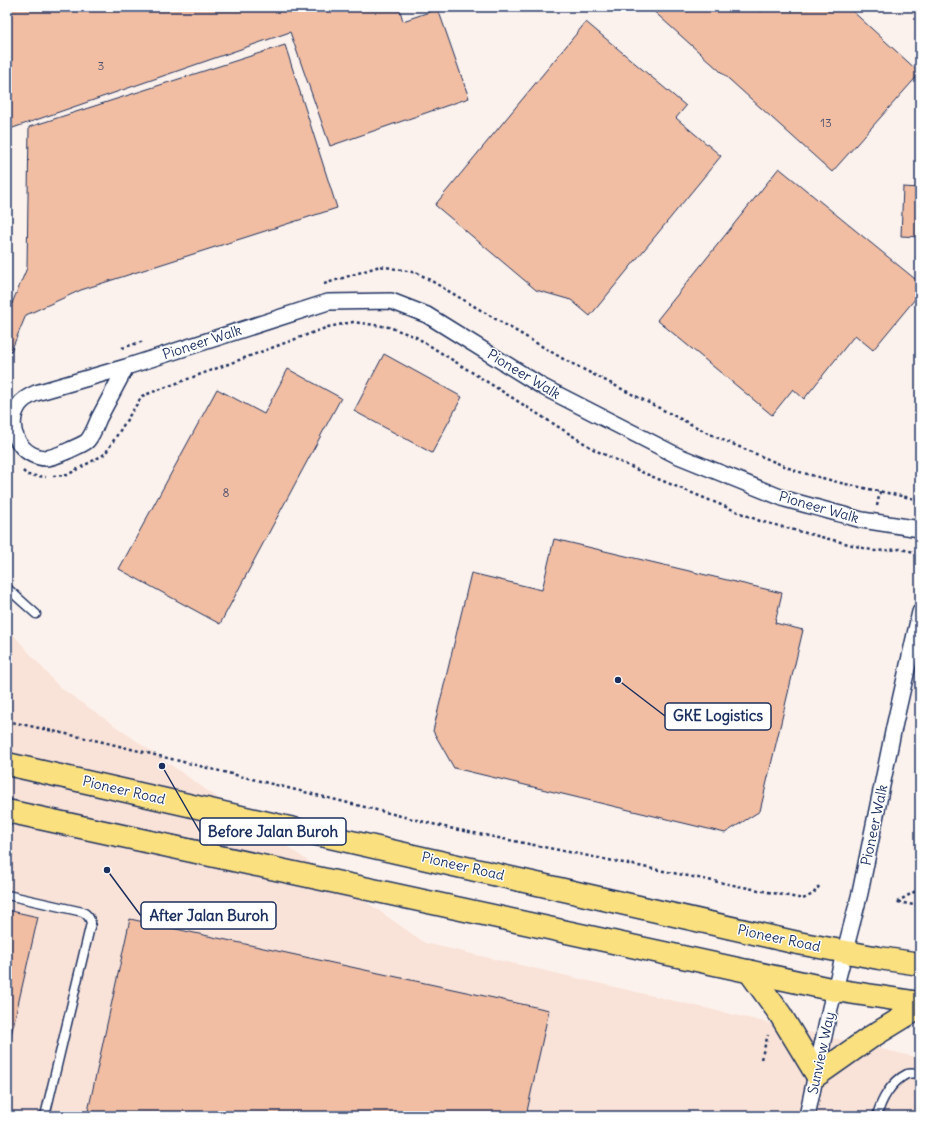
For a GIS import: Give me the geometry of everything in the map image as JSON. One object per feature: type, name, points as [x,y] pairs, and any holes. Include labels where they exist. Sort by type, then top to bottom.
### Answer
[{"type":"main road","name":"Pioneer Road","points":[[7,764],[798,943],[920,964]]},
{"type":"main road","points":[[7,811],[834,990],[920,1003]]},
{"type":"main road","points":[[749,971],[780,1014],[817,1075],[871,1037],[920,1007]]},
{"type":"street","name":"Pioneer Walk","points":[[126,367],[88,441],[58,456],[48,458],[37,457],[27,452],[20,445],[15,436],[13,425],[14,415],[19,405],[26,398],[36,393],[126,367],[328,302],[390,301],[427,315],[543,387],[676,455],[785,499],[862,520],[920,529]]},
{"type":"street","name":"Pioneer Walk","points":[[834,990],[860,893],[894,727],[920,612]]},
{"type":"street","name":"Sunview Way","points":[[807,1116],[834,990]]},
{"type":"lane","points":[[7,588],[36,614]]},
{"type":"lane","points":[[7,895],[83,912],[90,918],[90,924],[45,1116]]},
{"type":"lane","points":[[877,1116],[880,1106],[893,1085],[907,1074],[920,1074]]},
{"type":"path","points":[[321,285],[380,266],[418,273],[565,360],[716,437],[796,471],[841,483],[920,500]]},
{"type":"path","points":[[142,396],[328,326],[353,322],[389,327],[416,337],[595,450],[646,474],[760,521],[875,551],[900,549],[920,553]]},
{"type":"path","points":[[120,349],[149,339]]},
{"type":"path","points":[[7,721],[103,742],[449,828],[804,899],[813,894],[820,885]]},
{"type":"path","points":[[920,890],[919,888],[897,902],[920,906]]},
{"type":"path","points":[[761,1059],[768,1034]]},
{"type":"shaded area","points":[[7,627],[58,686],[425,943],[920,1058],[920,1116],[7,1116]]},
{"type":"building","points":[[7,7],[399,7],[403,21],[438,9],[469,98],[330,146],[290,32],[7,130]]},
{"type":"building","points":[[649,7],[756,7],[761,12],[765,7],[848,7],[920,73],[832,172]]},
{"type":"building","points":[[586,22],[686,106],[676,118],[721,156],[590,316],[571,300],[536,290],[435,205]]},
{"type":"building","points":[[285,45],[337,208],[81,290],[26,315],[11,351],[7,349],[7,315],[27,268],[29,127]]},
{"type":"building","points":[[779,168],[920,283],[920,293],[873,350],[855,335],[804,399],[793,389],[772,415],[657,320]]},
{"type":"building","points":[[903,187],[920,188],[920,237],[901,236]]},
{"type":"building","points":[[384,354],[462,397],[432,453],[354,411]]},
{"type":"building","points":[[288,369],[341,398],[220,624],[119,569],[217,389],[264,414]]},
{"type":"building","points":[[554,539],[782,593],[775,623],[803,630],[760,811],[725,833],[454,768],[433,731],[471,573],[542,590]]},
{"type":"building","points":[[7,910],[38,917],[7,1053]]},
{"type":"building","points":[[130,919],[549,1010],[526,1116],[87,1116]]},
{"type":"place","name":"GKE Logistics","points":[[618,680]]},
{"type":"place","name":"Before Jalan Buroh","points":[[162,766]]},
{"type":"place","name":"After Jalan Buroh","points":[[107,870]]}]
